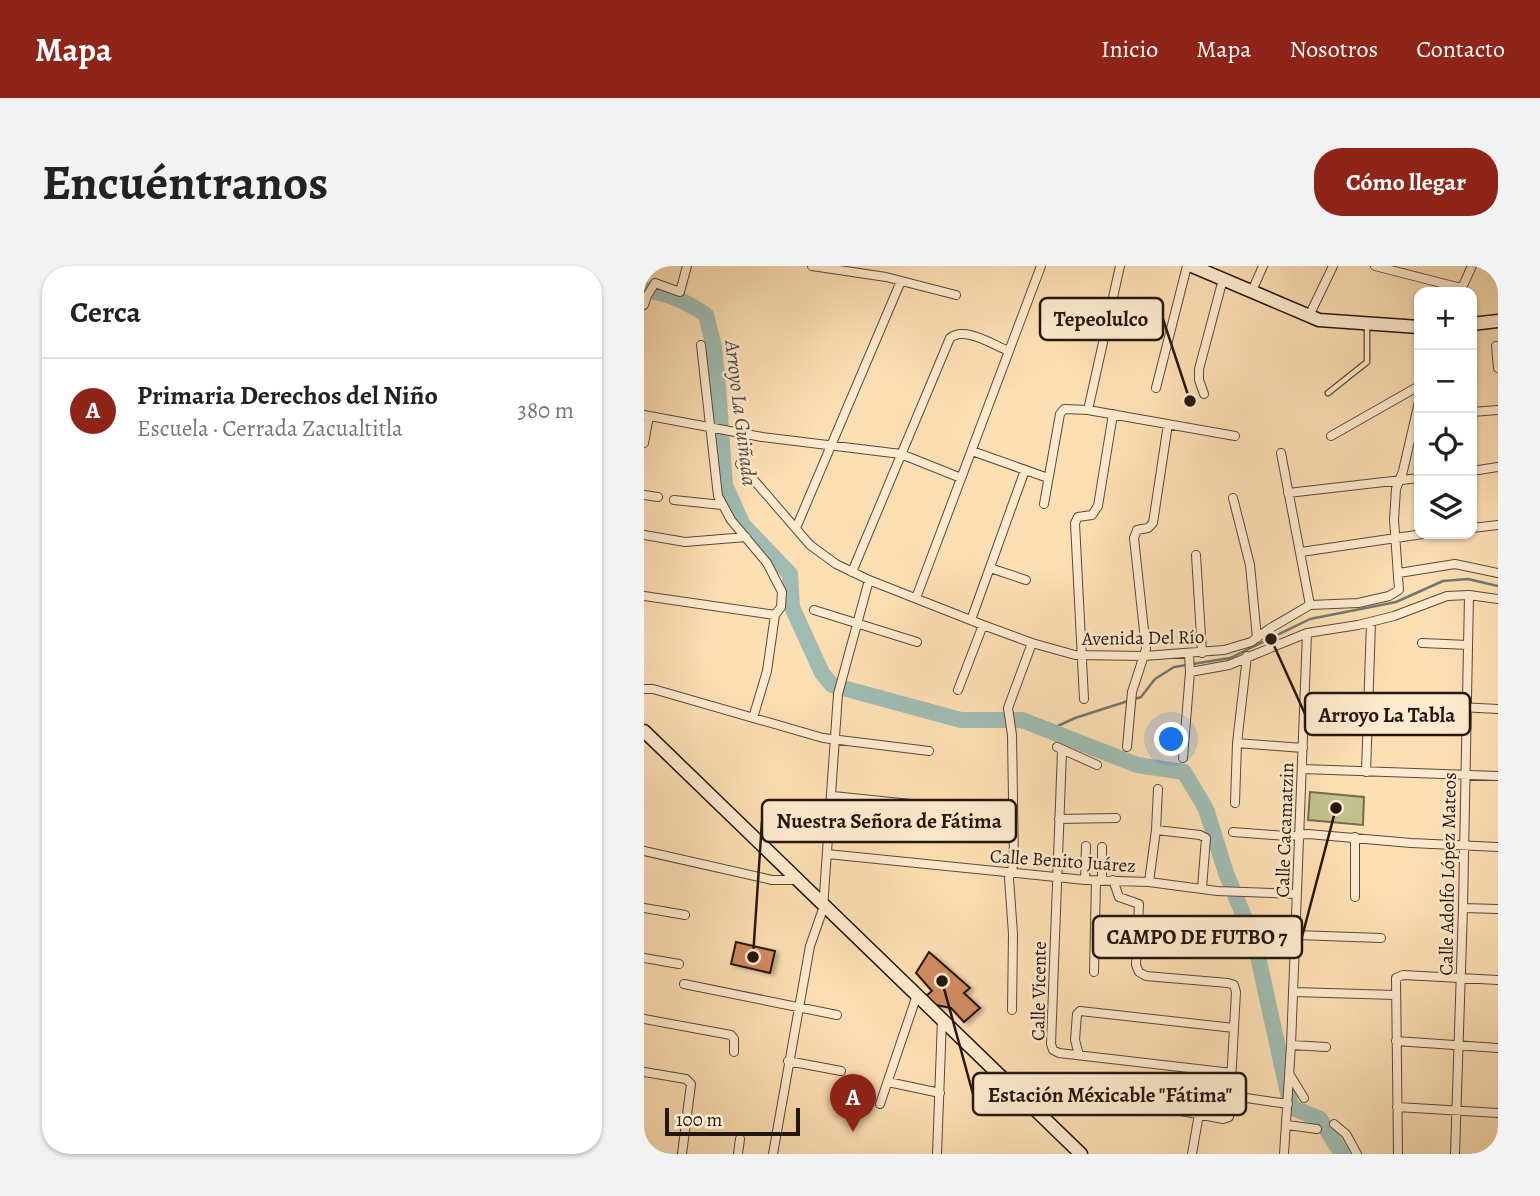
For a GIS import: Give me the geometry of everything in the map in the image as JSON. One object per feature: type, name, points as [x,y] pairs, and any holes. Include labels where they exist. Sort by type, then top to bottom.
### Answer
[{"type":"main road","points":[[1192,266],[1309,317],[1331,322],[1414,327]]},
{"type":"main road","points":[[1477,323],[1498,321]]},
{"type":"main road","points":[[644,731],[1081,1154]]},
{"type":"street","points":[[644,305],[653,284],[678,292],[681,290],[687,266]]},
{"type":"street","points":[[812,266],[901,281],[956,295]]},
{"type":"street","points":[[916,598],[1041,266]]},
{"type":"street","points":[[1088,410],[1120,266]]},
{"type":"street","points":[[1156,388],[1187,266]]},
{"type":"street","points":[[1252,291],[1263,266]]},
{"type":"street","points":[[1309,317],[1333,266]]},
{"type":"street","points":[[1375,266],[1450,287]]},
{"type":"street","points":[[1463,287],[1474,266]]},
{"type":"street","points":[[1204,394],[1199,380],[1199,369],[1223,279]]},
{"type":"street","points":[[796,528],[901,281]]},
{"type":"street","points":[[852,572],[948,342],[956,334],[965,334],[1009,351]]},
{"type":"street","points":[[701,345],[712,429],[715,484],[722,505],[731,520],[767,563],[781,586],[781,607],[775,615],[770,660],[753,718]]},
{"type":"street","points":[[1496,346],[1498,368]]},
{"type":"street","points":[[1331,436],[1414,389]]},
{"type":"street","points":[[1044,505],[1063,410],[1088,410],[1235,436]]},
{"type":"street","points":[[1477,412],[1498,410]]},
{"type":"street","points":[[1084,699],[1074,523],[1080,516],[1092,515],[1097,506],[1113,414]]},
{"type":"street","points":[[644,443],[647,416],[712,429],[901,454],[961,478]]},
{"type":"street","points":[[1126,747],[1132,692],[1146,649],[1134,538],[1137,530],[1148,528],[1153,523],[1168,425]]},
{"type":"street","points":[[1280,453],[1310,605],[1346,604],[1389,596],[1399,590],[1394,520],[1399,481],[1414,432]]},
{"type":"street","points":[[972,451],[1048,478]]},
{"type":"street","name":"Avenida Del Río","points":[[740,464],[818,552],[852,572],[1032,643],[1083,656],[1144,656],[1190,664],[1202,653],[1246,651],[1257,638],[1310,605]]},
{"type":"street","points":[[1477,470],[1498,467]]},
{"type":"street","points":[[971,620],[1025,470]]},
{"type":"street","points":[[1289,493],[1414,479]]},
{"type":"street","points":[[644,495],[658,497]]},
{"type":"street","points":[[1233,498],[1250,565],[1257,638]]},
{"type":"street","points":[[674,500],[722,505]]},
{"type":"street","points":[[1477,527],[1498,525]]},
{"type":"street","points":[[644,535],[685,542],[746,537]]},
{"type":"street","points":[[1301,552],[1414,535]]},
{"type":"street","points":[[1196,555],[1202,653]]},
{"type":"street","points":[[1399,573],[1455,564],[1498,573]]},
{"type":"street","points":[[990,568],[1026,580]]},
{"type":"street","points":[[773,1154],[797,1006],[810,946],[822,915],[833,796],[838,694],[869,580]]},
{"type":"street","points":[[1183,758],[1190,664],[1216,669],[1246,651],[1307,633],[1394,616],[1432,600],[1469,594],[1498,599]]},
{"type":"street","name":"Calle Adolfo López Mateos","points":[[1455,1154],[1460,1046],[1469,594]]},
{"type":"street","points":[[644,596],[775,615]]},
{"type":"street","points":[[814,610],[917,642]]},
{"type":"street","points":[[1366,772],[1371,622]]},
{"type":"street","points":[[958,690],[983,625]]},
{"type":"street","name":"Calle Cacamatzin","points":[[1284,1154],[1292,1045],[1307,633]]},
{"type":"street","points":[[1012,1010],[1013,934],[1009,878],[1014,863],[1008,708],[1032,643]]},
{"type":"street","points":[[1422,643],[1468,645]]},
{"type":"street","points":[[1235,803],[1237,743],[1246,651]]},
{"type":"street","points":[[644,689],[653,689],[834,740],[929,751]]},
{"type":"street","points":[[1401,704],[1498,709]]},
{"type":"street","points":[[1237,743],[1303,748]]},
{"type":"street","points":[[1057,877],[1059,749],[1097,765]]},
{"type":"street","points":[[1303,769],[1498,776]]},
{"type":"street","points":[[1149,882],[1158,789]]},
{"type":"street","points":[[833,796],[930,806]]},
{"type":"street","points":[[1059,819],[1116,818]]},
{"type":"street","points":[[1156,830],[1206,838],[1202,888]]},
{"type":"street","points":[[1233,832],[1498,847]]},
{"type":"street","points":[[1355,838],[1355,897]]},
{"type":"street","points":[[1085,880],[1086,846]]},
{"type":"street","points":[[1094,972],[1102,847]]},
{"type":"street","points":[[644,851],[772,880],[798,880]]},
{"type":"street","name":"Calle Benito Juárez","points":[[827,854],[1085,880],[1149,882],[1225,891],[1297,894]]},
{"type":"street","name":"Calle Vicente","points":[[1057,877],[1051,1044],[1056,1053],[1232,1073]]},
{"type":"street","points":[[1016,1090],[1057,1087],[1199,1114],[1228,1118],[1230,1115],[1236,992],[1234,985],[1146,976],[1139,972],[1136,965],[1139,904],[1119,897],[1113,880]]},
{"type":"street","points":[[644,908],[685,915]]},
{"type":"street","points":[[1463,908],[1498,909]]},
{"type":"street","points":[[1138,934],[1247,943]]},
{"type":"street","points":[[1296,934],[1381,937]]},
{"type":"street","points":[[644,958],[679,964]]},
{"type":"street","points":[[1398,1154],[1395,981],[1398,976],[1461,976],[1498,980]]},
{"type":"street","points":[[684,984],[837,1015]]},
{"type":"street","points":[[1294,992],[1395,995]]},
{"type":"street","points":[[880,1104],[917,995]]},
{"type":"street","points":[[1079,1055],[1075,1040],[1077,1014],[1080,1011],[1234,1028]]},
{"type":"street","points":[[644,1018],[731,1035],[734,1039],[734,1052]]},
{"type":"street","points":[[937,1154],[942,1019]]},
{"type":"street","points":[[1396,1041],[1498,1048]]},
{"type":"street","points":[[1292,1045],[1326,1047]]},
{"type":"street","points":[[788,1061],[841,1071]]},
{"type":"street","points":[[644,1072],[686,1079],[691,1084],[682,1154]]},
{"type":"street","points":[[1290,1077],[1304,1098]]},
{"type":"street","points":[[888,1082],[940,1093]]},
{"type":"street","points":[[1232,1096],[1288,1102]]},
{"type":"street","points":[[1397,1107],[1498,1113]]},
{"type":"street","points":[[1192,1154],[1199,1114]]},
{"type":"street","points":[[1334,1124],[1346,1134],[1357,1154]]},
{"type":"street","points":[[1286,1125],[1317,1129]]},
{"type":"street","points":[[738,1154],[740,1139]]},
{"type":"lane","points":[[1328,393],[1367,362],[1367,324]]},
{"type":"path","points":[[734,432],[740,464]]},
{"type":"green space","points":[[1310,792],[1364,797],[1363,825],[1308,820]]},
{"type":"building","points":[[736,942],[775,951],[770,973],[731,964]]},
{"type":"building","points":[[929,952],[970,988],[964,993],[980,1008],[964,1022],[951,1008],[936,1005],[925,997],[932,991],[916,973]]},
{"type":"waterway","name":"Arroyo La Guiñada","points":[[644,289],[691,305],[706,315],[714,347],[725,485],[743,525],[790,574],[792,607],[822,673],[832,685],[961,720],[1022,720],[1137,765],[1184,772],[1206,809],[1226,873],[1255,943],[1291,1107],[1320,1119],[1342,1154]]},
{"type":"waterway","points":[[1135,699],[1141,697],[1155,679],[1174,667],[1230,658],[1310,619],[1396,602],[1443,581],[1468,579],[1498,586]]},
{"type":"waterway","points":[[1047,731],[1075,718],[1128,701]]},
{"type":"place","name":"Tepeolulco","points":[[1190,401]]},
{"type":"place","name":"Arroyo La Tabla","points":[[1271,639]]},
{"type":"place","name":"CAMPO DE FUTBO 7","points":[[1336,808]]},
{"type":"place","name":"Nuestra Señora de Fátima","points":[[753,957]]},
{"type":"place","name":"Estación Méxicable \"Fátima\"","points":[[942,981]]},
{"type":"place","name":"Primaria Derechos del Niño","points":[[853,1132]]}]
